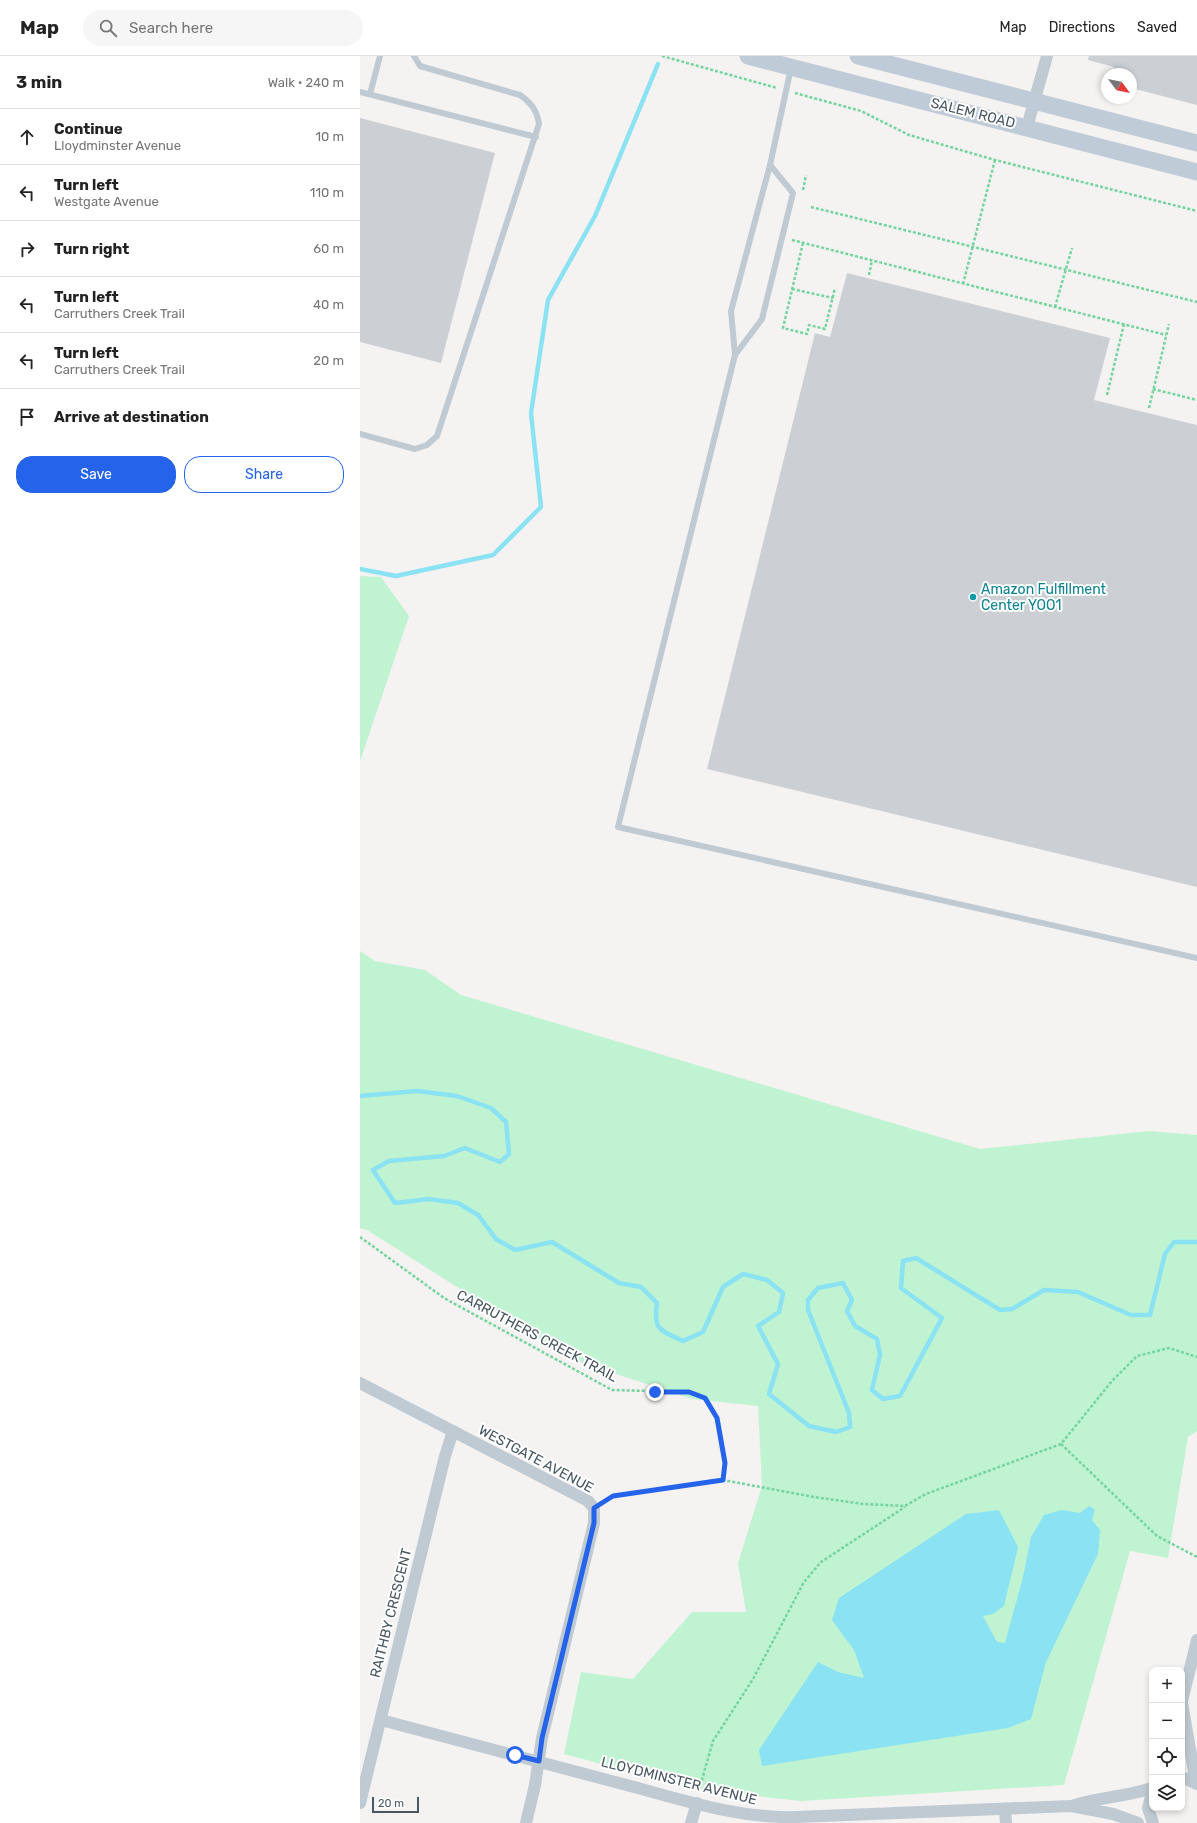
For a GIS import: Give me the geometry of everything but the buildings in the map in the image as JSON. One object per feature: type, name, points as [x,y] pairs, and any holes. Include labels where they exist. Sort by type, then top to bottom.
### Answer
[{"type":"main road","name":"SALEM ROAD","points":[[748,56],[1197,172]]},
{"type":"main road","name":"SALEM ROAD","points":[[858,56],[1197,143]]},
{"type":"street","points":[[1027,127],[1047,56]]},
{"type":"street","name":"WESTGATE AVENUE","points":[[360,1383],[588,1501],[594,1508],[594,1523],[542,1738],[535,1785],[526,1823]]},
{"type":"street","name":"RAITHBY CRESCENT","points":[[360,1803],[443,1464],[453,1431]]},
{"type":"street","points":[[1185,1690],[1197,1640]]},
{"type":"street","points":[[1182,1703],[1197,1783]]},
{"type":"street","name":"LLOYDMINSTER AVENUE","points":[[381,1720],[750,1816],[774,1818],[844,1819],[1071,1806],[1090,1800],[1117,1798],[1149,1789]]},
{"type":"street","points":[[1185,1778],[1197,1783]]},
{"type":"street","points":[[691,1823],[697,1803]]},
{"type":"street","name":"LLOYDMINSTER AVENUE","points":[[1071,1806],[1113,1814],[1138,1823]]},
{"type":"street","points":[[1005,1810],[1006,1823]]},
{"type":"street","points":[[1149,1811],[1153,1823]]},
{"type":"lane","points":[[370,94],[380,56]]},
{"type":"lane","points":[[360,434],[415,449],[427,445],[437,436],[539,124],[537,113],[531,103],[520,94],[420,66],[414,56]]},
{"type":"lane","points":[[791,67],[770,166],[731,311],[735,355],[618,827],[1197,958]]},
{"type":"lane","points":[[360,92],[536,137]]},
{"type":"lane","points":[[735,355],[762,319],[793,193],[770,166]]},
{"type":"path","points":[[662,56],[862,111],[909,135],[995,160],[1197,211]]},
{"type":"path","points":[[964,284],[995,160]]},
{"type":"path","points":[[801,196],[806,174]]},
{"type":"path","points":[[811,207],[1197,302]]},
{"type":"path","points":[[793,233],[791,240],[1166,335]]},
{"type":"path","points":[[803,243],[783,328],[807,334],[809,325],[826,329],[835,288]]},
{"type":"path","points":[[1054,307],[1072,248]]},
{"type":"path","points":[[869,275],[872,260]]},
{"type":"path","points":[[792,289],[833,298]]},
{"type":"path","points":[[1107,395],[1124,324]]},
{"type":"path","points":[[1149,408],[1169,324]]},
{"type":"path","points":[[1153,389],[1197,400]]},
{"type":"path","name":"CARRUTHERS CREEK TRAIL","points":[[360,1237],[444,1298],[612,1390],[689,1392],[705,1398],[717,1418],[725,1463],[723,1480]]},
{"type":"path","points":[[697,1803],[700,1782],[713,1741],[753,1679],[804,1582],[821,1562],[905,1506],[926,1494],[1061,1444],[1112,1381],[1137,1356],[1169,1348],[1197,1357]]},
{"type":"path","points":[[1061,1444],[1157,1536],[1197,1557]]},
{"type":"path","points":[[594,1508],[613,1496],[723,1480],[814,1497],[864,1504],[905,1506]]},
{"type":"green space","points":[[360,576],[381,577],[409,616],[360,761]]},
{"type":"green space","points":[[360,951],[375,961],[425,970],[461,995],[980,1149],[1149,1131],[1197,1135],[1197,1431],[1188,1437],[1168,1558],[1130,1551],[1064,1785],[801,1801],[700,1790],[564,1754],[581,1672],[633,1679],[692,1612],[746,1612],[738,1563],[762,1486],[758,1406],[692,1399],[571,1359],[367,1230],[360,1228]]},
{"type":"water","points":[[1089,1506],[1095,1510],[1092,1520],[1100,1530],[1098,1554],[1046,1662],[1031,1719],[1008,1728],[762,1766],[759,1750],[818,1662],[838,1672],[864,1678],[854,1650],[832,1620],[839,1598],[966,1514],[999,1510],[1018,1547],[1004,1606],[993,1614],[983,1616],[997,1642],[1005,1643],[1023,1577],[1031,1537],[1044,1515],[1062,1510],[1080,1513]]},
{"type":"waterway","points":[[360,569],[396,576],[493,555],[541,507],[531,413],[548,300],[595,216],[658,64]]},
{"type":"waterway","points":[[360,1096],[417,1091],[457,1096],[491,1108],[506,1122],[509,1154],[500,1162],[465,1148],[444,1156],[389,1161],[373,1170],[395,1203],[429,1199],[458,1203],[478,1215],[496,1239],[515,1250],[552,1242],[619,1283],[641,1287],[657,1303],[656,1319],[660,1328],[664,1332],[683,1341],[703,1332],[723,1287],[743,1274],[767,1280],[783,1293],[779,1312],[758,1326],[778,1364],[769,1394],[809,1426],[836,1432],[850,1427],[849,1413],[808,1310],[808,1300],[818,1288],[843,1283],[852,1300],[847,1311],[855,1326],[877,1339],[880,1355],[872,1390],[883,1399],[900,1396],[942,1318],[901,1288],[903,1261],[916,1258],[1000,1310],[1012,1309],[1044,1290],[1078,1292],[1131,1315],[1150,1315],[1165,1254],[1174,1242],[1197,1242]]},
{"type":"place","name":"Amazon Fulfillment Center YOO1","points":[[973,597]]},
{"type":"route","points":[[515,1755],[539,1761],[542,1738],[594,1523],[594,1508],[613,1496],[723,1480],[725,1463],[717,1418],[705,1398],[689,1392],[655,1392]]}]
